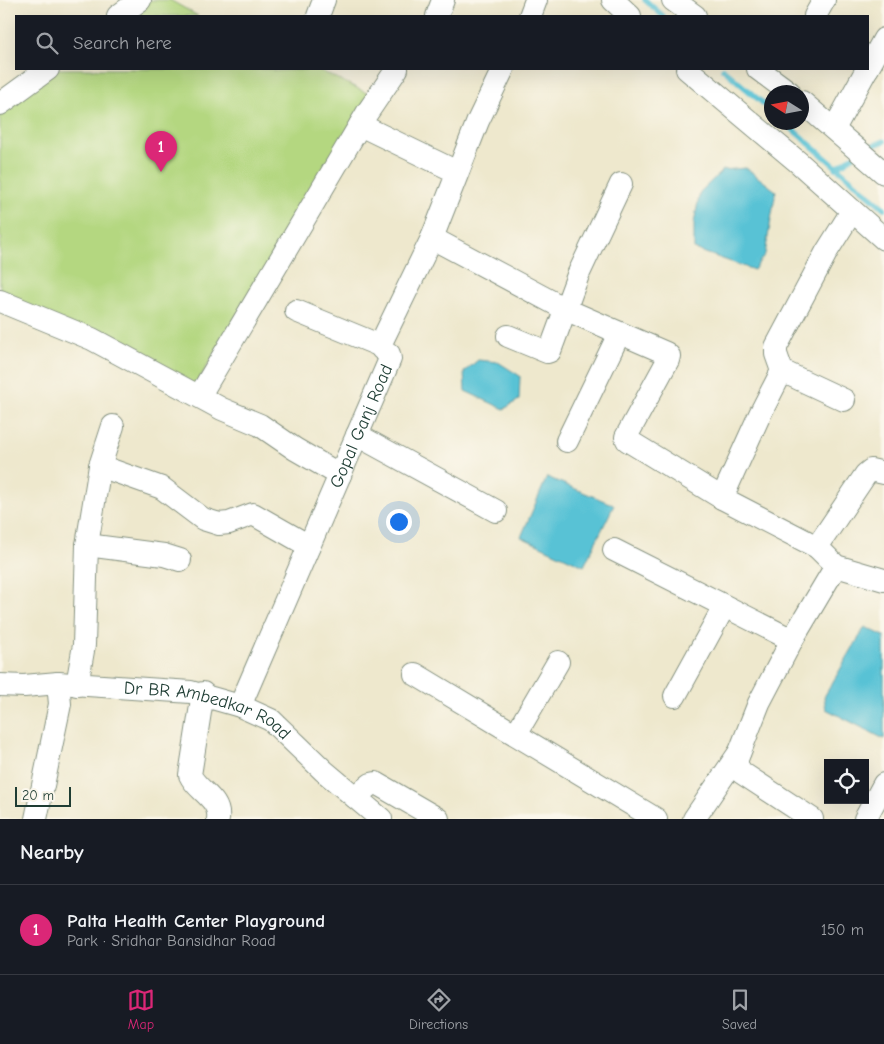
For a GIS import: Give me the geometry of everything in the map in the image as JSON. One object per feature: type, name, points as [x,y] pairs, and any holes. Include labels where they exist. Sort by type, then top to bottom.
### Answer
[{"type":"street","points":[[119,15],[140,0]]},
{"type":"street","points":[[318,15],[324,0]]},
{"type":"street","points":[[437,15],[444,0]]},
{"type":"street","points":[[530,15],[536,0]]},
{"type":"street","points":[[612,0],[629,15]]},
{"type":"street","points":[[673,0],[694,15]]},
{"type":"street","points":[[816,15],[824,0]]},
{"type":"street","points":[[869,66],[884,39]]},
{"type":"street","points":[[0,104],[47,70]]},
{"type":"street","points":[[200,395],[360,124],[396,70]]},
{"type":"street","name":"Gopal Ganj Road","points":[[240,706],[390,359],[390,354],[381,346],[432,238],[457,172],[503,70]]},
{"type":"street","points":[[688,70],[884,239]]},
{"type":"street","points":[[760,70],[785,82]]},
{"type":"street","points":[[834,129],[867,70]]},
{"type":"street","points":[[809,108],[884,174]]},
{"type":"street","points":[[360,124],[457,172]]},
{"type":"street","points":[[508,336],[549,352],[578,275],[621,184]]},
{"type":"street","points":[[722,498],[782,371],[776,354],[776,346],[827,251],[852,211]]},
{"type":"street","points":[[432,238],[566,309],[669,356],[626,437],[627,440],[722,498],[817,547],[836,566],[884,580]]},
{"type":"street","points":[[0,301],[92,339],[200,395],[222,409],[260,425],[295,449],[340,475]]},
{"type":"street","points":[[296,311],[381,346]]},
{"type":"street","points":[[568,441],[619,334]]},
{"type":"street","points":[[782,371],[844,400]]},
{"type":"street","points":[[36,819],[60,704],[84,645],[87,545],[100,466],[113,426]]},
{"type":"street","points":[[357,435],[496,511]]},
{"type":"street","points":[[100,466],[162,488],[209,521],[224,524],[252,514],[310,546]]},
{"type":"street","points":[[817,547],[866,474],[871,470],[884,473]]},
{"type":"street","points":[[87,545],[164,555],[180,560]]},
{"type":"street","points":[[614,550],[792,640]]},
{"type":"street","points":[[694,819],[739,753],[759,703],[792,640],[836,566]]},
{"type":"street","points":[[675,696],[724,607]]},
{"type":"street","points":[[516,734],[558,662]]},
{"type":"street","points":[[415,674],[656,819]]},
{"type":"street","name":"Dr BR Ambedkar Road","points":[[0,685],[67,684],[203,693],[240,706],[271,720],[381,819]]},
{"type":"street","points":[[203,693],[190,775],[193,782],[216,804],[219,812],[218,819]]},
{"type":"street","points":[[739,753],[737,766],[742,772],[812,819]]},
{"type":"street","points":[[355,797],[371,784],[376,783],[438,819]]},
{"type":"street","points":[[865,819],[884,784]]},
{"type":"green space","points":[[151,0],[170,0],[196,15],[130,15]]},
{"type":"green space","points":[[54,70],[319,70],[369,94],[194,388],[0,298],[0,242],[2,239],[0,236],[0,108]]},
{"type":"water","points":[[746,168],[776,191],[765,254],[754,270],[694,249],[694,223],[700,192],[723,170]]},
{"type":"water","points":[[478,360],[498,362],[520,376],[519,400],[504,409],[465,391],[464,372]]},
{"type":"water","points":[[547,477],[614,505],[584,566],[521,537]]},
{"type":"water","points":[[865,627],[884,636],[884,739],[826,709],[824,697]]},
{"type":"waterway","points":[[645,0],[662,15]]},
{"type":"waterway","points":[[724,70],[764,104]]},
{"type":"waterway","points":[[793,130],[884,208]]},
{"type":"waterway","points":[[865,149],[884,141]]},
{"type":"waterway","points":[[836,168],[855,155]]},
{"type":"place","name":"Palta Health Center Playground","points":[[161,172]]}]
